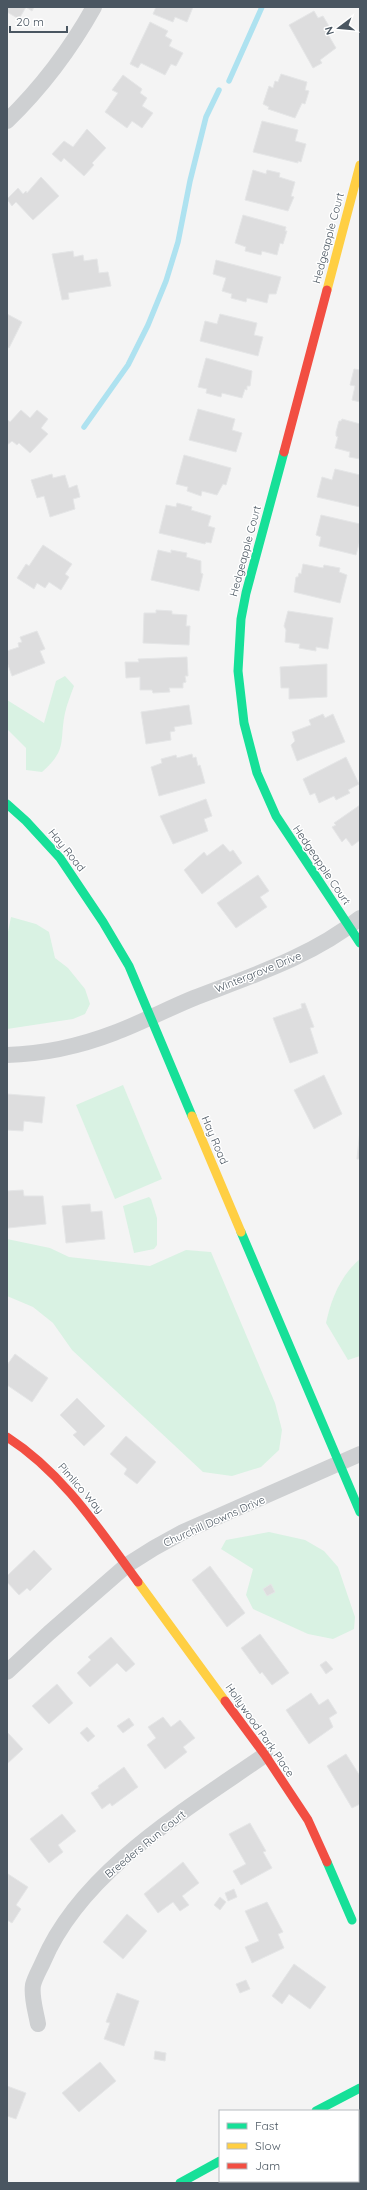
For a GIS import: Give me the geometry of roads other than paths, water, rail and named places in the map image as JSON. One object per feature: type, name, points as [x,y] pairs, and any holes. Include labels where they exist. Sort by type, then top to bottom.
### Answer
[{"type":"street","points":[[7,121],[45,81],[64,56],[94,7]]},
{"type":"street","name":"Hedgeapple Court","points":[[360,165],[246,593],[239,641],[238,673],[240,706],[246,738],[255,768],[267,798],[282,827],[354,923],[360,943]]},
{"type":"street","name":"Hay Road","points":[[7,804],[20,814],[54,850],[88,896],[129,966],[360,1512]]},
{"type":"street","name":"Wintergrove Drive","points":[[7,1055],[51,1050],[85,1043],[114,1034],[151,1016],[295,958],[323,944],[354,923]]},
{"type":"street","name":"Pimlico Way","points":[[7,1437],[17,1443],[52,1472],[72,1494],[128,1565]]},
{"type":"street","name":"Churchill Downs Drive","points":[[7,1672],[49,1633],[128,1565],[183,1532],[360,1454]]},
{"type":"street","name":"Hollywood Park Place","points":[[128,1565],[265,1755],[308,1820],[352,1920]]},
{"type":"street","name":"Breeders Run Court","points":[[38,2024],[34,2003],[33,1985],[48,1950],[84,1898],[110,1871],[140,1845],[178,1816],[265,1755]]},
{"type":"street","points":[[318,2110],[360,2088]]},
{"type":"street","points":[[180,2183],[219,2163]]},
{"type":"waterway","points":[[229,81],[262,7]]},
{"type":"waterway","points":[[84,427],[128,365],[148,325],[166,281],[178,242],[190,181],[206,117],[219,90]]}]
